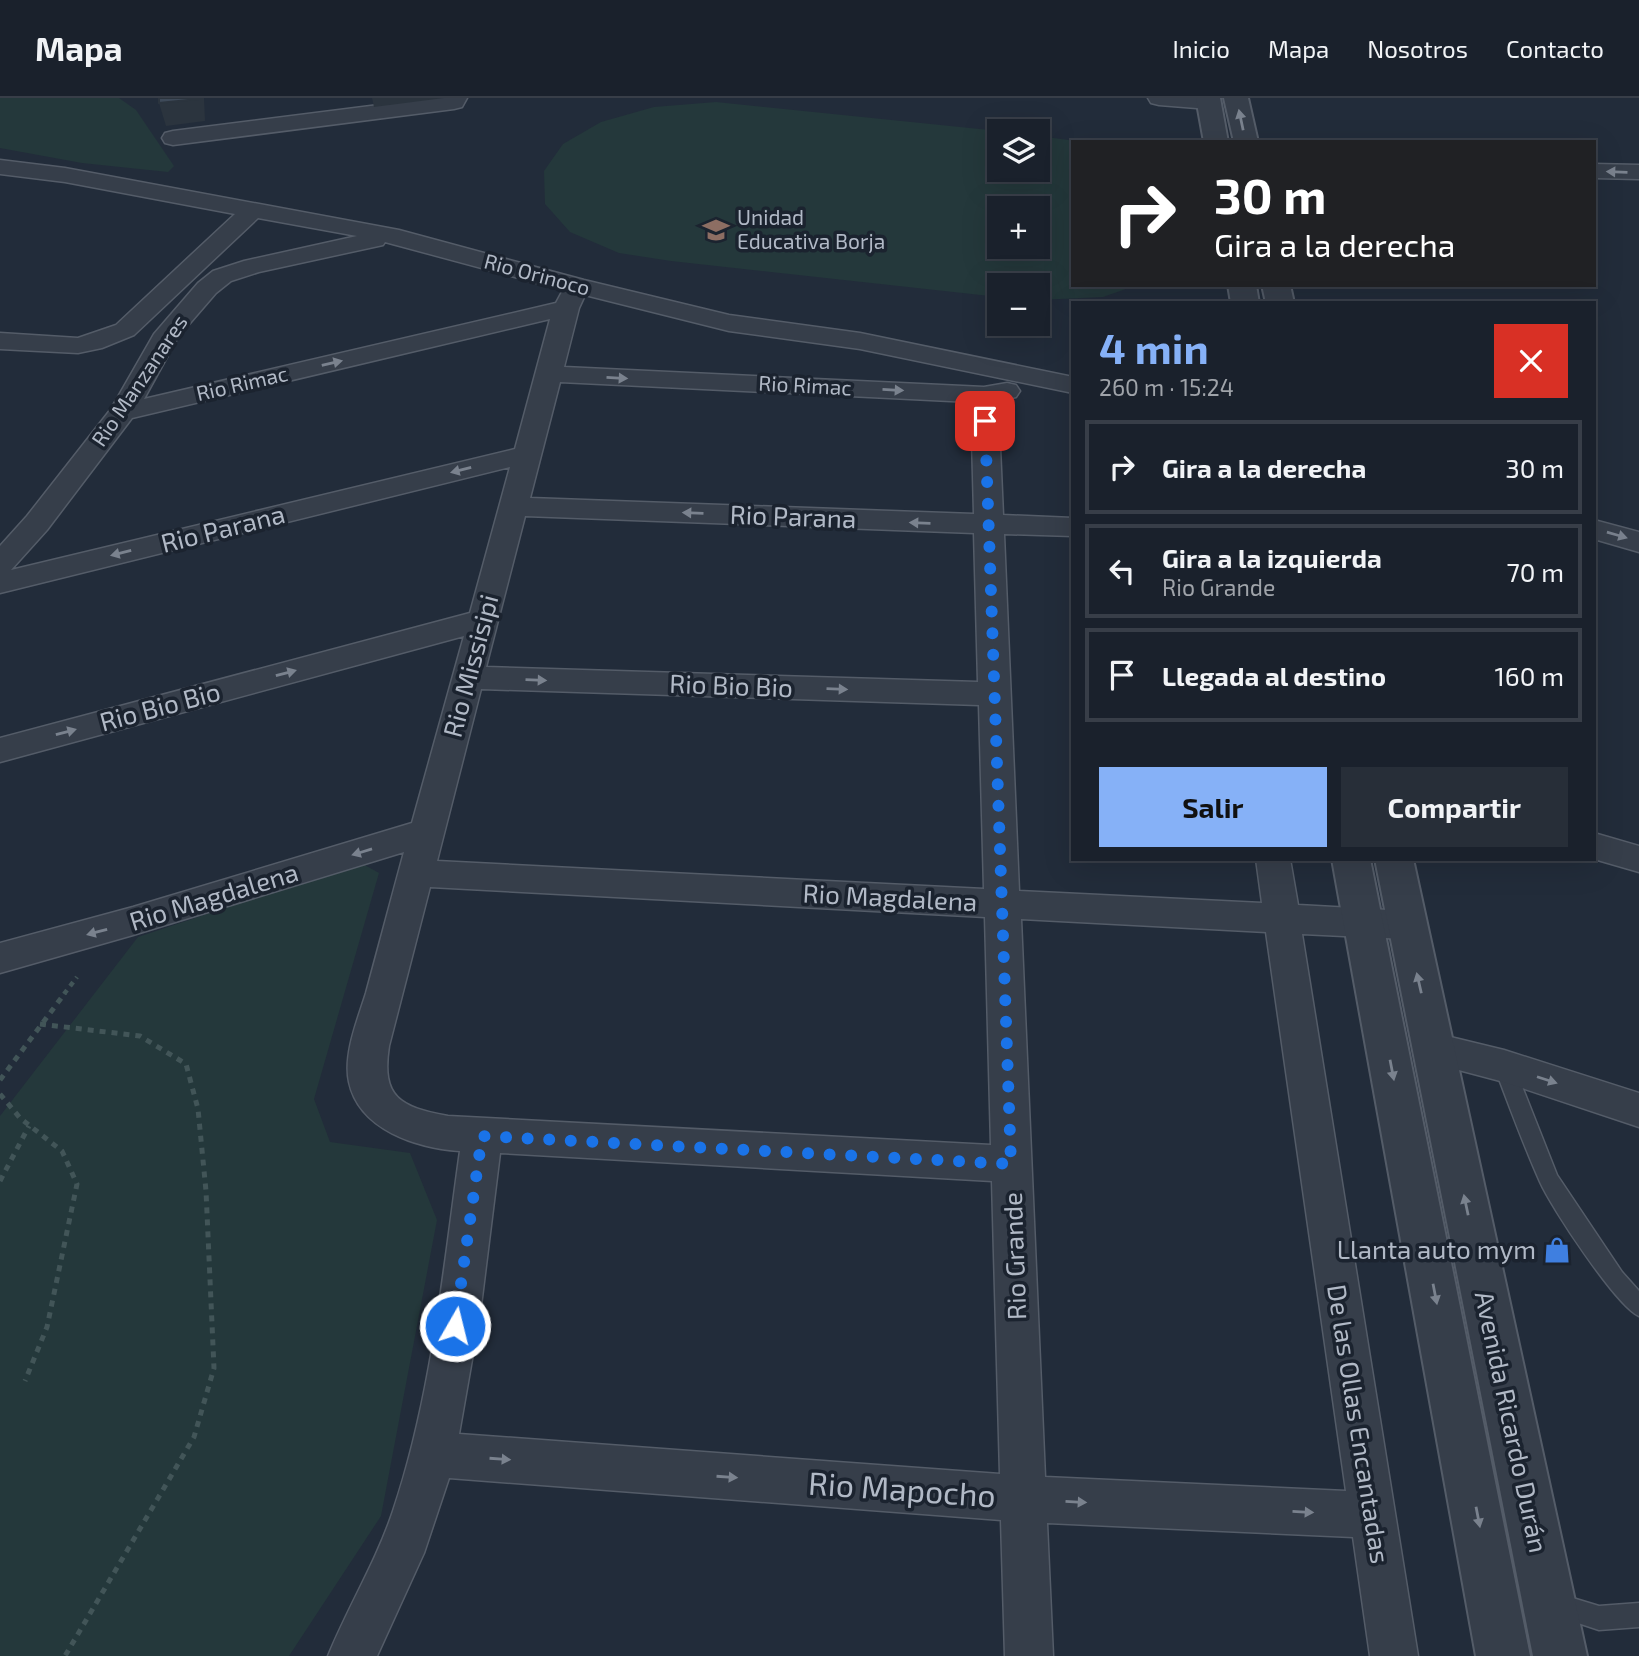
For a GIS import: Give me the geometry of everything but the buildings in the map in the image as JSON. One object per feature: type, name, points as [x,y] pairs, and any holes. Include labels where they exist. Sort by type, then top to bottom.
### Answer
[{"type":"street","points":[[173,138],[454,102],[457,98]]},
{"type":"street","points":[[1159,98],[1209,100],[1216,140]]},
{"type":"street","points":[[1236,98],[1246,140]]},
{"type":"street","name":"Rio Orinoco","points":[[0,167],[65,175],[399,237],[572,297],[860,341],[1067,384]]},
{"type":"street","points":[[1596,171],[1639,172]]},
{"type":"street","name":"Rio Manzanares","points":[[0,341],[79,348],[105,342],[125,331],[254,209]]},
{"type":"street","name":"Rio Manzanares","points":[[0,564],[37,523],[123,412],[167,334],[207,288],[222,276],[253,266],[323,249],[399,237]]},
{"type":"street","name":"Rio Missisipi","points":[[572,297],[513,506],[370,1046],[367,1067],[369,1087],[380,1103],[421,1128],[482,1136],[1011,1164]]},
{"type":"street","name":"Rio Rimac","points":[[123,412],[572,297]]},
{"type":"street","name":"Rio Rimac","points":[[549,374],[984,395],[1067,384]]},
{"type":"street","name":"Rio Grande","points":[[984,395],[1029,1656]]},
{"type":"street","name":"Rio Parana","points":[[0,583],[528,454]]},
{"type":"street","name":"Rio Parana","points":[[513,506],[989,526],[1071,527]]},
{"type":"street","points":[[1596,530],[1639,542]]},
{"type":"street","name":"Rio Bio Bio","points":[[0,750],[483,620]]},
{"type":"street","name":"Rio Bio Bio","points":[[468,678],[995,694]]},
{"type":"street","name":"Rio Magdalena","points":[[0,958],[114,927],[427,832]]},
{"type":"street","points":[[1596,847],[1639,859]]},
{"type":"street","name":"De las Ollas Encantadas","points":[[1273,861],[1394,1656]]},
{"type":"street","name":"Avenida Ricardo Durán","points":[[1352,861],[1385,924],[1434,1049],[1560,1656]]},
{"type":"street","name":"Avenida Ricardo Durán","points":[[1394,861],[1385,924],[1503,1656]]},
{"type":"street","name":"Rio Magdalena","points":[[416,873],[1385,924]]},
{"type":"street","points":[[1434,1049],[1504,1066],[1639,1110]]},
{"type":"street","points":[[352,1656],[401,1551],[423,1490],[432,1454],[447,1380],[482,1136]]},
{"type":"street","name":"Rio Mapocho","points":[[432,1454],[1024,1499],[1372,1515]]},
{"type":"lane","points":[[1504,1066],[1549,1180],[1615,1279],[1639,1306]]},
{"type":"lane","points":[[1549,1603],[1599,1618],[1639,1615]]},
{"type":"path","points":[[0,1080],[114,927]]},
{"type":"path","points":[[40,1024],[140,1036],[186,1064],[198,1109],[214,1368],[194,1437],[65,1656]]},
{"type":"path","points":[[0,1094],[29,1126],[62,1151],[77,1184],[47,1326],[25,1381]]},
{"type":"path","points":[[0,1181],[29,1126]]},
{"type":"green space","points":[[0,98],[119,98],[136,110],[174,166],[168,172],[82,163],[0,148]]},
{"type":"green space","points":[[716,102],[987,130],[987,182],[1050,182],[1050,138],[1071,140],[1071,287],[1131,287],[1103,297],[1050,299],[1050,273],[987,273],[987,296],[619,253],[570,232],[545,204],[544,171],[563,144],[601,122],[654,107]]},
{"type":"green space","points":[[361,863],[379,873],[314,1099],[330,1142],[410,1153],[437,1220],[381,1516],[289,1656],[0,1656],[0,1116],[138,937]]},
{"type":"place","name":"Unidad Educativa Borja","points":[[716,230]]},
{"type":"place","name":"Llanta auto mym","points":[[1557,1250]]},
{"type":"route","points":[[455,1326],[482,1136],[1011,1164],[985,421]]}]
